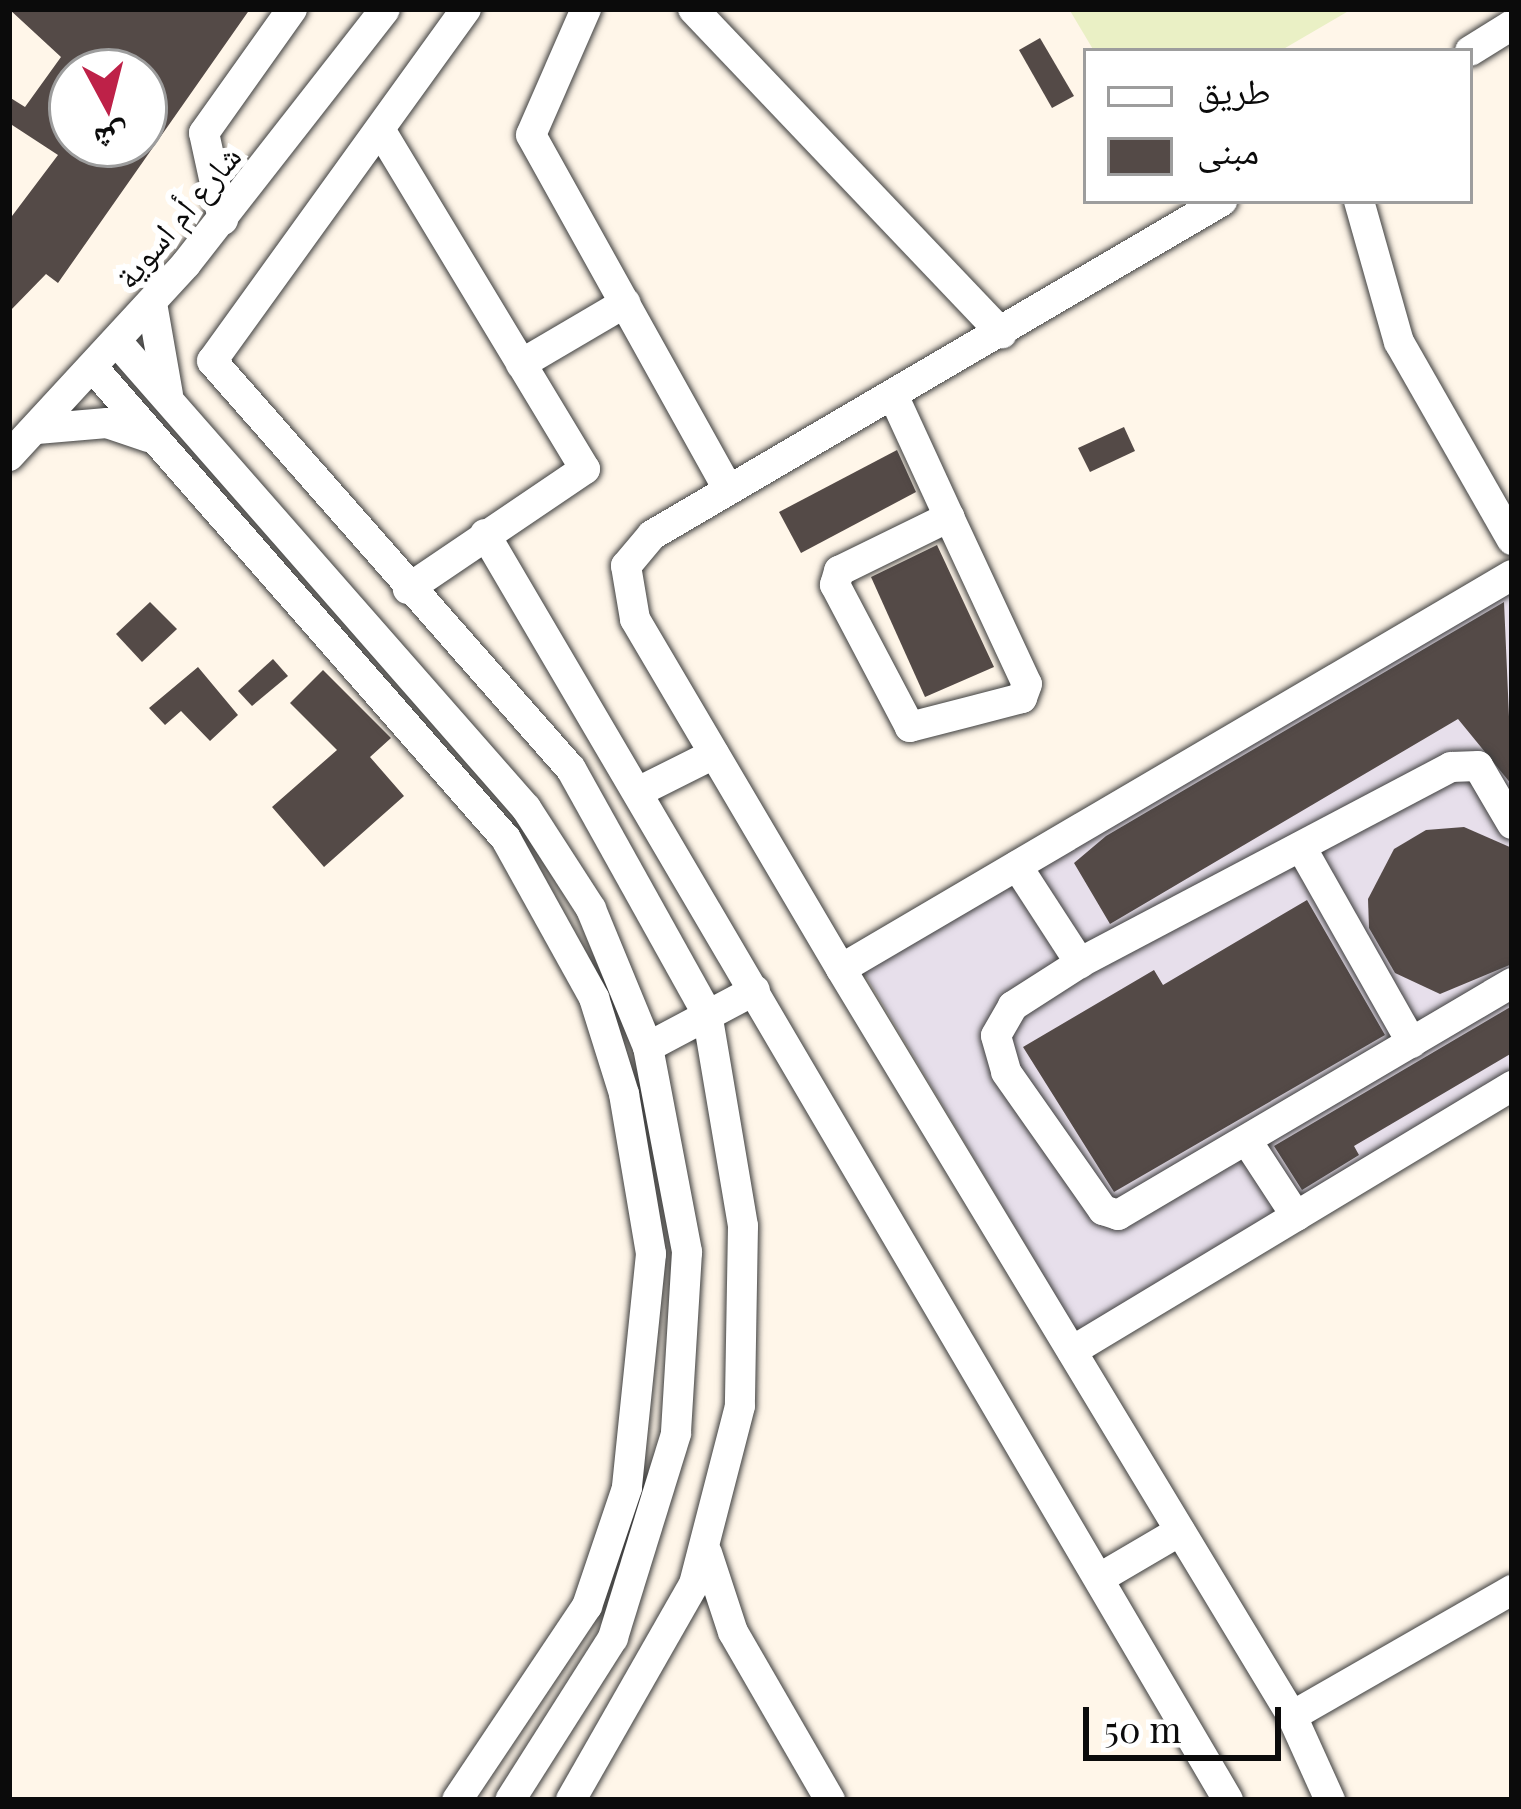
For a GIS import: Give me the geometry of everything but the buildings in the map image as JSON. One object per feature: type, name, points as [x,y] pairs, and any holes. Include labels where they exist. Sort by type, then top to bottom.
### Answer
[{"type":"street","points":[[223,220],[204,133],[292,9]]},
{"type":"street","name":"شارع أم اسوية","points":[[9,456],[118,343],[223,220],[386,9]]},
{"type":"street","points":[[466,9],[384,136],[212,361],[408,589],[572,769],[707,1013],[749,1300],[740,1406],[707,1553],[645,1684],[571,1800]]},
{"type":"street","points":[[586,9],[531,123],[728,489]]},
{"type":"street","points":[[693,9],[1002,333]]},
{"type":"street","points":[[1473,49],[1512,26]]},
{"type":"street","points":[[384,136],[585,469],[408,589]]},
{"type":"street","points":[[1217,204],[728,489],[639,545],[624,576],[635,619],[1292,1716],[1330,1800]]},
{"type":"street","points":[[1360,204],[1400,342],[1512,540]]},
{"type":"street","points":[[152,303],[176,411]]},
{"type":"street","points":[[521,364],[626,303]]},
{"type":"street","points":[[118,343],[526,808],[591,909],[648,1047],[687,1252],[676,1434],[613,1638],[510,1800]]},
{"type":"street","points":[[94,369],[506,839],[594,998],[633,1132],[651,1254],[627,1488],[587,1606],[457,1800]]},
{"type":"street","points":[[893,395],[950,517],[1027,684],[1022,698],[910,727],[835,585],[839,571],[950,517]]},
{"type":"street","points":[[37,429],[107,423],[152,440]]},
{"type":"street","points":[[485,534],[1105,1575],[1228,1800]]},
{"type":"street","points":[[841,969],[1512,575]]},
{"type":"street","points":[[638,792],[714,754]]},
{"type":"street","points":[[1512,824],[1469,761],[1080,963],[1013,1006],[996,1036],[1006,1072],[1103,1210],[1133,1213],[1512,983]]},
{"type":"street","points":[[1301,847],[1412,1043]]},
{"type":"street","points":[[1016,866],[1080,963]]},
{"type":"street","points":[[648,1047],[755,990]]},
{"type":"street","points":[[1072,1351],[1512,1086]]},
{"type":"street","points":[[1246,1141],[1296,1216]]},
{"type":"street","points":[[1105,1575],[1180,1531]]},
{"type":"street","points":[[707,1553],[733,1632],[830,1800]]},
{"type":"street","points":[[1292,1716],[1512,1590]]},
{"type":"shaded area","points":[[1512,590],[1512,1075],[1078,1333],[863,971]]},
{"type":"green space","points":[[1069,9],[1352,9],[1285,48],[1092,48]]}]
